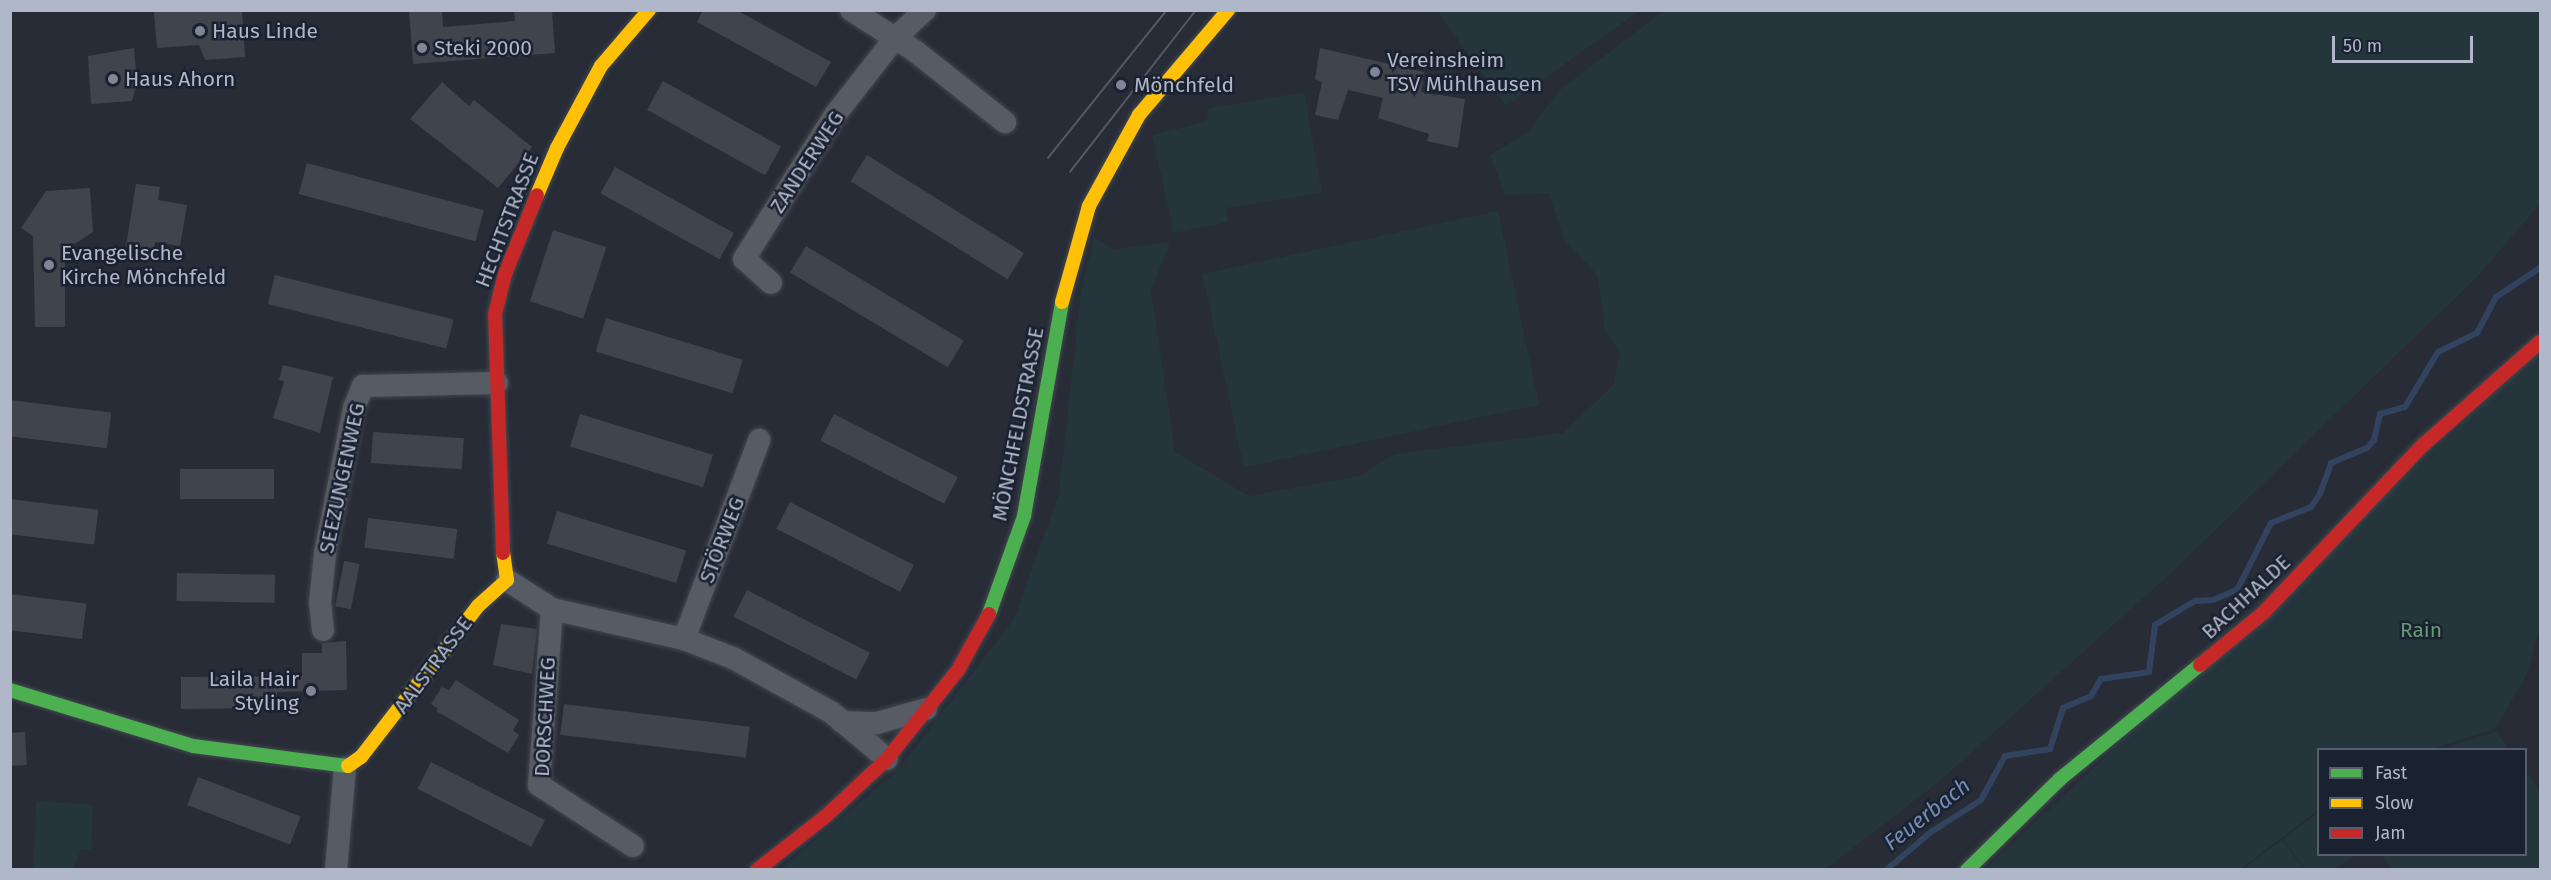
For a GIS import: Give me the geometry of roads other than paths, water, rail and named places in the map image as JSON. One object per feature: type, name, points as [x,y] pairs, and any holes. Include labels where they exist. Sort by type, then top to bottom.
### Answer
[{"type":"street","name":"HECHTSTRASSE","points":[[507,580],[496,383],[495,314],[505,274],[557,148],[601,66],[649,10]]},
{"type":"street","points":[[851,10],[895,38],[1005,122]]},
{"type":"street","points":[[895,38],[925,10]]},
{"type":"street","name":"MÖNCHFELDSTRASSE","points":[[757,870],[826,816],[887,759],[931,707],[958,670],[988,616],[1014,547],[1037,455],[1063,297],[1089,206],[1138,115],[1228,10]]},
{"type":"street","name":"ZANDERWEG","points":[[771,283],[744,260],[835,115],[895,38]]},
{"type":"street","name":"BACHHALDE","points":[[1967,870],[2060,779],[2263,613],[2423,445],[2541,342]]},
{"type":"street","name":"SEEZUNGENWEG","points":[[323,630],[320,603],[325,553],[354,408],[363,386],[496,383]]},
{"type":"street","name":"STÖRWEG","points":[[684,639],[759,440]]},
{"type":"street","points":[[507,580],[552,609],[684,639],[733,658],[842,722],[887,759]]},
{"type":"street","name":"AALSTRASSE","points":[[345,768],[361,757],[443,647],[478,606],[507,580]]},
{"type":"street","name":"DORSCHWEG","points":[[552,609],[539,785],[633,846]]},
{"type":"street","points":[[10,690],[193,746],[345,768],[336,870]]},
{"type":"street","points":[[842,722],[898,719],[931,707]]},
{"type":"waterway","name":"Feuerbach","points":[[1886,870],[1931,832],[1981,800],[2005,756],[2050,749],[2063,708],[2091,696],[2101,679],[2149,672],[2155,625],[2195,601],[2213,600],[2237,590],[2271,523],[2311,507],[2320,494],[2331,463],[2367,448],[2374,440],[2380,414],[2405,407],[2438,352],[2477,333],[2496,297],[2540,268]]},
{"type":"tram line","points":[[1048,158],[1167,10]]},
{"type":"tram line","points":[[1070,172],[1196,10]]},
{"type":"place","name":"Haus Linde","points":[[200,31]]},
{"type":"place","name":"Steki 2000","points":[[422,48]]},
{"type":"place","name":"Vereinsheim TSV Mühlhausen","points":[[1375,72]]},
{"type":"place","name":"Haus Ahorn","points":[[113,79]]},
{"type":"place","name":"Mönchfeld","points":[[1121,85]]},
{"type":"place","name":"Evangelische Kirche Mönchfeld","points":[[49,265]]},
{"type":"place","name":"Laila Hair Styling","points":[[311,691]]},
{"type":"park label","name":"Rain","points":[[2421,630]]}]
